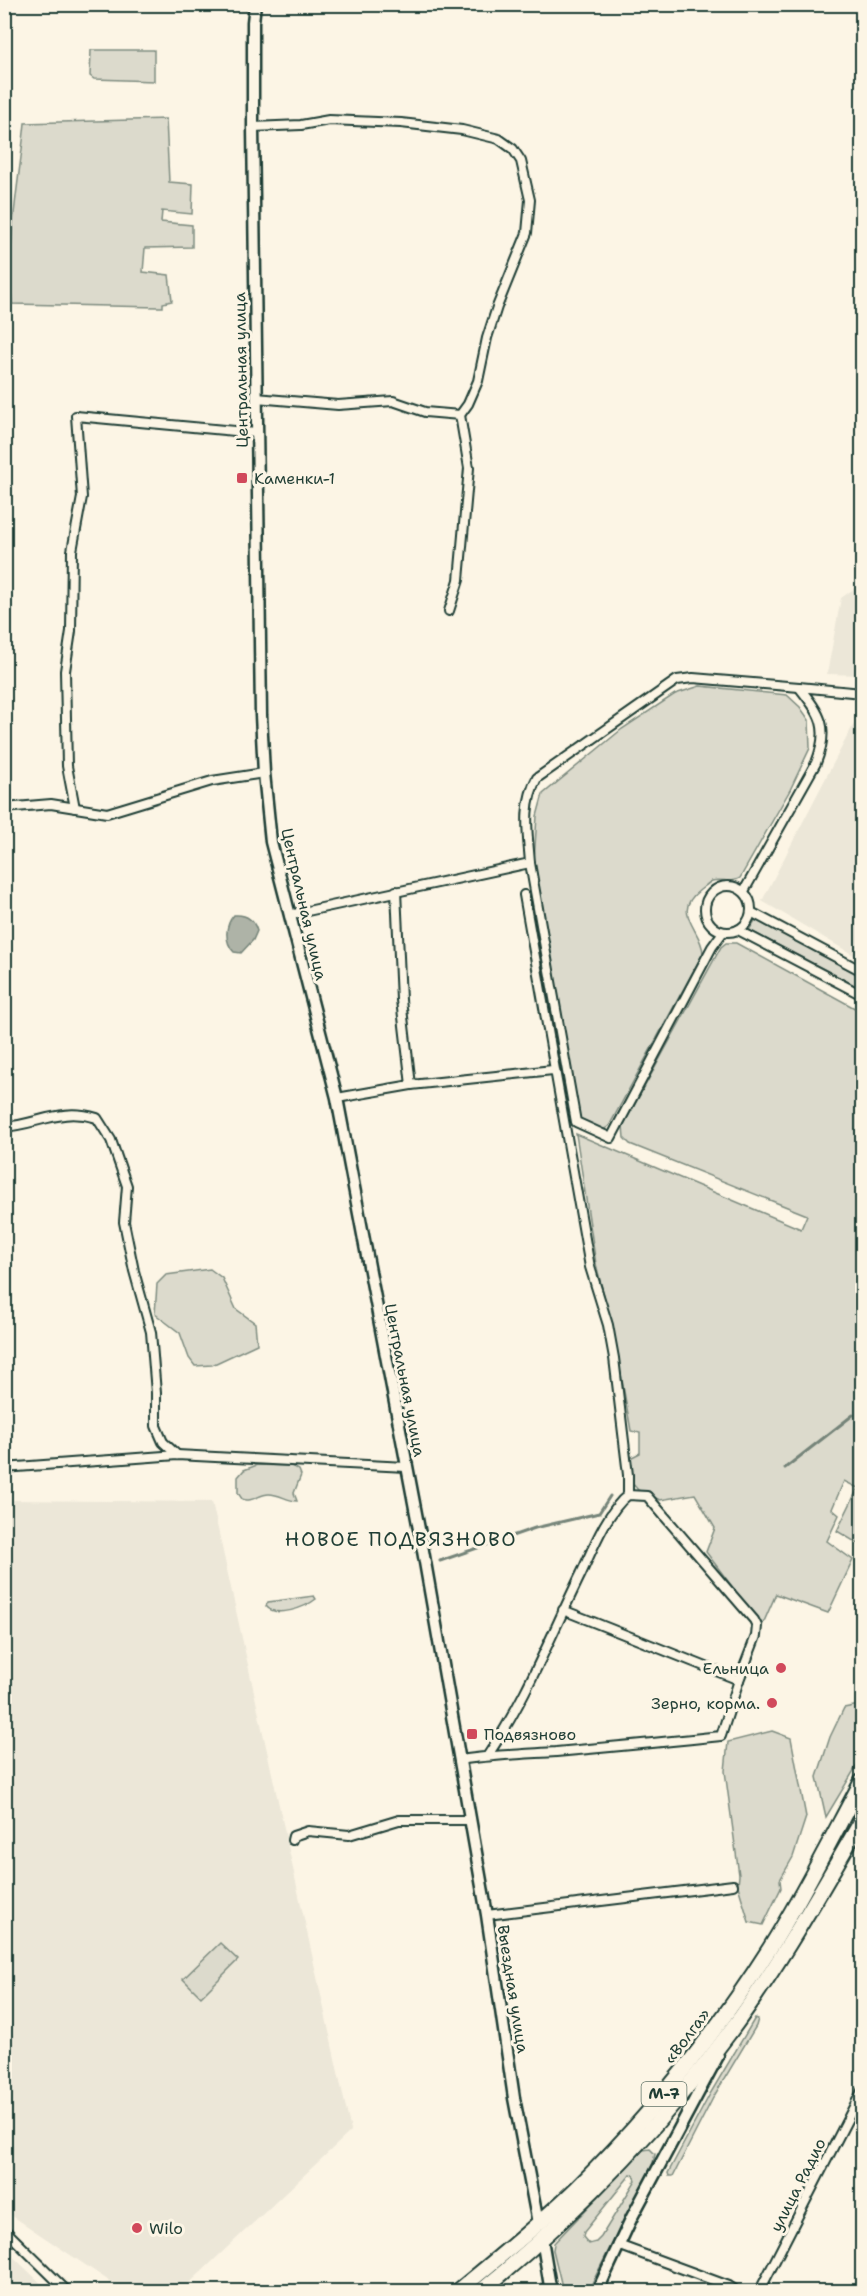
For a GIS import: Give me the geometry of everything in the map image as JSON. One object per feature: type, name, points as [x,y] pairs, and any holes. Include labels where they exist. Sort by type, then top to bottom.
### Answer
[{"type":"highway","name":"«Волга»","points":[[457,2292],[577,2188],[635,2127],[707,2040],[770,1948],[862,1781]]},
{"type":"highway","name":"«Волга»","points":[[480,2292],[542,2240],[602,2182],[644,2138],[693,2080],[730,2032],[787,1948],[862,1820]]},
{"type":"main road","name":"Центральная улица","points":[[255,4],[253,127],[261,703],[264,773],[271,842],[337,1098],[422,1545],[460,1760]]},
{"type":"main road","name":"Выездная улица","points":[[460,1760],[487,1915],[514,2098],[538,2223]]},
{"type":"main road","points":[[597,2292],[618,2244],[730,2032]]},
{"type":"main road","points":[[542,2240],[551,2292]]},
{"type":"main road","points":[[550,2277],[556,2292]]},
{"type":"street","points":[[253,127],[301,125],[329,120],[401,123],[462,130],[499,139],[513,149],[522,161],[530,200],[526,233],[497,307],[487,338],[478,381],[468,404],[460,415],[469,468],[459,580],[449,611]]},
{"type":"street","points":[[256,398],[338,405],[393,401],[425,411],[460,415]]},
{"type":"street","points":[[75,808],[68,766],[65,671],[71,632],[72,551],[82,497],[76,416],[256,433]]},
{"type":"street","points":[[723,932],[712,947],[611,1138],[576,1122],[530,863],[526,807],[530,789],[537,778],[677,680],[693,678],[862,693]]},
{"type":"street","points":[[744,891],[816,763],[822,748],[823,727],[818,711],[799,687]]},
{"type":"street","points":[[4,808],[51,804],[107,813],[212,780],[264,773]]},
{"type":"street","points":[[289,915],[530,863]]},
{"type":"street","points":[[722,886],[737,887],[744,891],[751,904],[751,912],[745,926],[738,930],[723,932],[710,924],[706,917],[705,901],[709,894],[722,886]]},
{"type":"street","points":[[396,891],[401,1000],[411,1085]]},
{"type":"street","points":[[488,1755],[509,1725],[563,1610],[616,1507],[628,1495],[628,1475],[615,1358],[608,1325],[590,1267],[553,1070],[524,895]]},
{"type":"street","points":[[751,912],[862,971]]},
{"type":"street","points":[[738,930],[862,995]]},
{"type":"street","points":[[337,1098],[411,1085],[553,1070]]},
{"type":"street","points":[[4,1126],[21,1125],[51,1115],[70,1113],[87,1115],[97,1118],[111,1140],[126,1186],[124,1222],[134,1271],[151,1332],[156,1426],[163,1442],[177,1455]]},
{"type":"street","points":[[4,1468],[177,1455],[406,1467]]},
{"type":"street","points":[[460,1760],[488,1755],[612,1747],[721,1736],[756,1636],[757,1626],[647,1496],[628,1495]]},
{"type":"street","points":[[563,1610],[739,1680]]},
{"type":"street","points":[[292,1840],[293,1836],[308,1831],[349,1835],[399,1820],[471,1820]]},
{"type":"street","points":[[487,1915],[733,1885]]},
{"type":"street","name":"улица Радио","points":[[759,2292],[862,2091]]},
{"type":"street","points":[[4,2229],[68,2292]]},
{"type":"street","points":[[618,2244],[729,2286],[738,2292]]},
{"type":"shaded area","points":[[91,50],[154,50],[154,81],[94,79],[90,76]]},
{"type":"shaded area","points":[[166,119],[169,182],[193,184],[192,214],[162,211],[161,222],[192,225],[192,247],[145,248],[143,272],[169,275],[172,301],[163,303],[163,307],[12,304],[12,236],[25,123]]},
{"type":"shaded area","points":[[862,583],[862,675],[827,674],[841,598]]},
{"type":"shaded area","points":[[700,686],[787,695],[800,707],[809,720],[810,748],[790,790],[740,878],[733,881],[712,881],[691,898],[688,914],[703,953],[609,1126],[603,1130],[579,1122],[576,1110],[534,861],[537,816],[543,794],[622,729],[675,694]]},
{"type":"shaded area","points":[[862,708],[862,960],[762,901]]},
{"type":"shaded area","points":[[234,915],[249,918],[257,931],[253,940],[241,953],[234,952],[227,939],[229,924]]},
{"type":"shaded area","points":[[756,919],[862,975],[862,989],[749,930]]},
{"type":"shaded area","points":[[726,943],[736,943],[862,1012],[862,1546],[837,1531],[858,1488],[844,1481],[832,1509],[839,1515],[827,1541],[853,1560],[828,1613],[776,1594],[762,1626],[706,1552],[715,1528],[695,1494],[660,1500],[638,1490],[632,1483],[630,1458],[640,1453],[640,1433],[631,1431],[614,1335],[596,1264],[576,1134],[801,1229],[807,1215],[630,1144],[624,1138],[623,1126],[721,947]]},
{"type":"shaded area","points":[[210,1269],[222,1278],[236,1309],[255,1323],[257,1344],[212,1365],[195,1366],[189,1358],[180,1333],[155,1314],[157,1284],[166,1275]]},
{"type":"shaded area","points":[[257,1465],[291,1466],[299,1470],[301,1475],[294,1493],[297,1501],[269,1494],[249,1500],[242,1499],[238,1493],[238,1477],[244,1470]]},
{"type":"shaded area","points":[[4,1500],[212,1502],[351,2131],[181,2291],[124,2291],[5,2211]]},
{"type":"shaded area","points":[[314,1596],[316,1599],[311,1602],[284,1612],[271,1610],[266,1606],[268,1602]]},
{"type":"shaded area","points":[[859,1705],[862,1707],[862,1757],[826,1817],[817,1777],[830,1737],[844,1708]]},
{"type":"shaded area","points":[[772,1731],[791,1738],[806,1817],[793,1857],[780,1880],[781,1888],[763,1925],[749,1922],[738,1886],[739,1875],[725,1771],[728,1742]]},
{"type":"shaded area","points":[[220,1943],[238,1960],[201,1997],[183,1979]]},
{"type":"shaded area","points":[[755,2018],[758,2019],[756,2026],[714,2096],[673,2176],[669,2176],[668,2173],[710,2094]]},
{"type":"shaded area","points":[[650,2149],[655,2154],[653,2163],[588,2291],[563,2291],[553,2250],[554,2243],[643,2150]],"holes":[[[631,2174],[636,2180],[601,2237],[589,2244],[583,2237],[584,2232]]]},
{"type":"shaded area","points":[[5,2249],[49,2291],[5,2291]]},
{"type":"waterway","points":[[785,1468],[853,1415]]},
{"type":"waterway","points":[[440,1561],[535,1528],[599,1513],[610,1496]]},
{"type":"place","name":"Каменки-1","points":[[242,478]]},
{"type":"place","name":"Ельница","points":[[781,1668]]},
{"type":"place","name":"Зерно, корма.","points":[[772,1703]]},
{"type":"place","name":"Подвязново","points":[[472,1734]]},
{"type":"place","name":"Wilo","points":[[137,2228]]},
{"type":"district","name":"НОВОЕ ПОДВЯЗНОВО","points":[[401,1539]]}]
